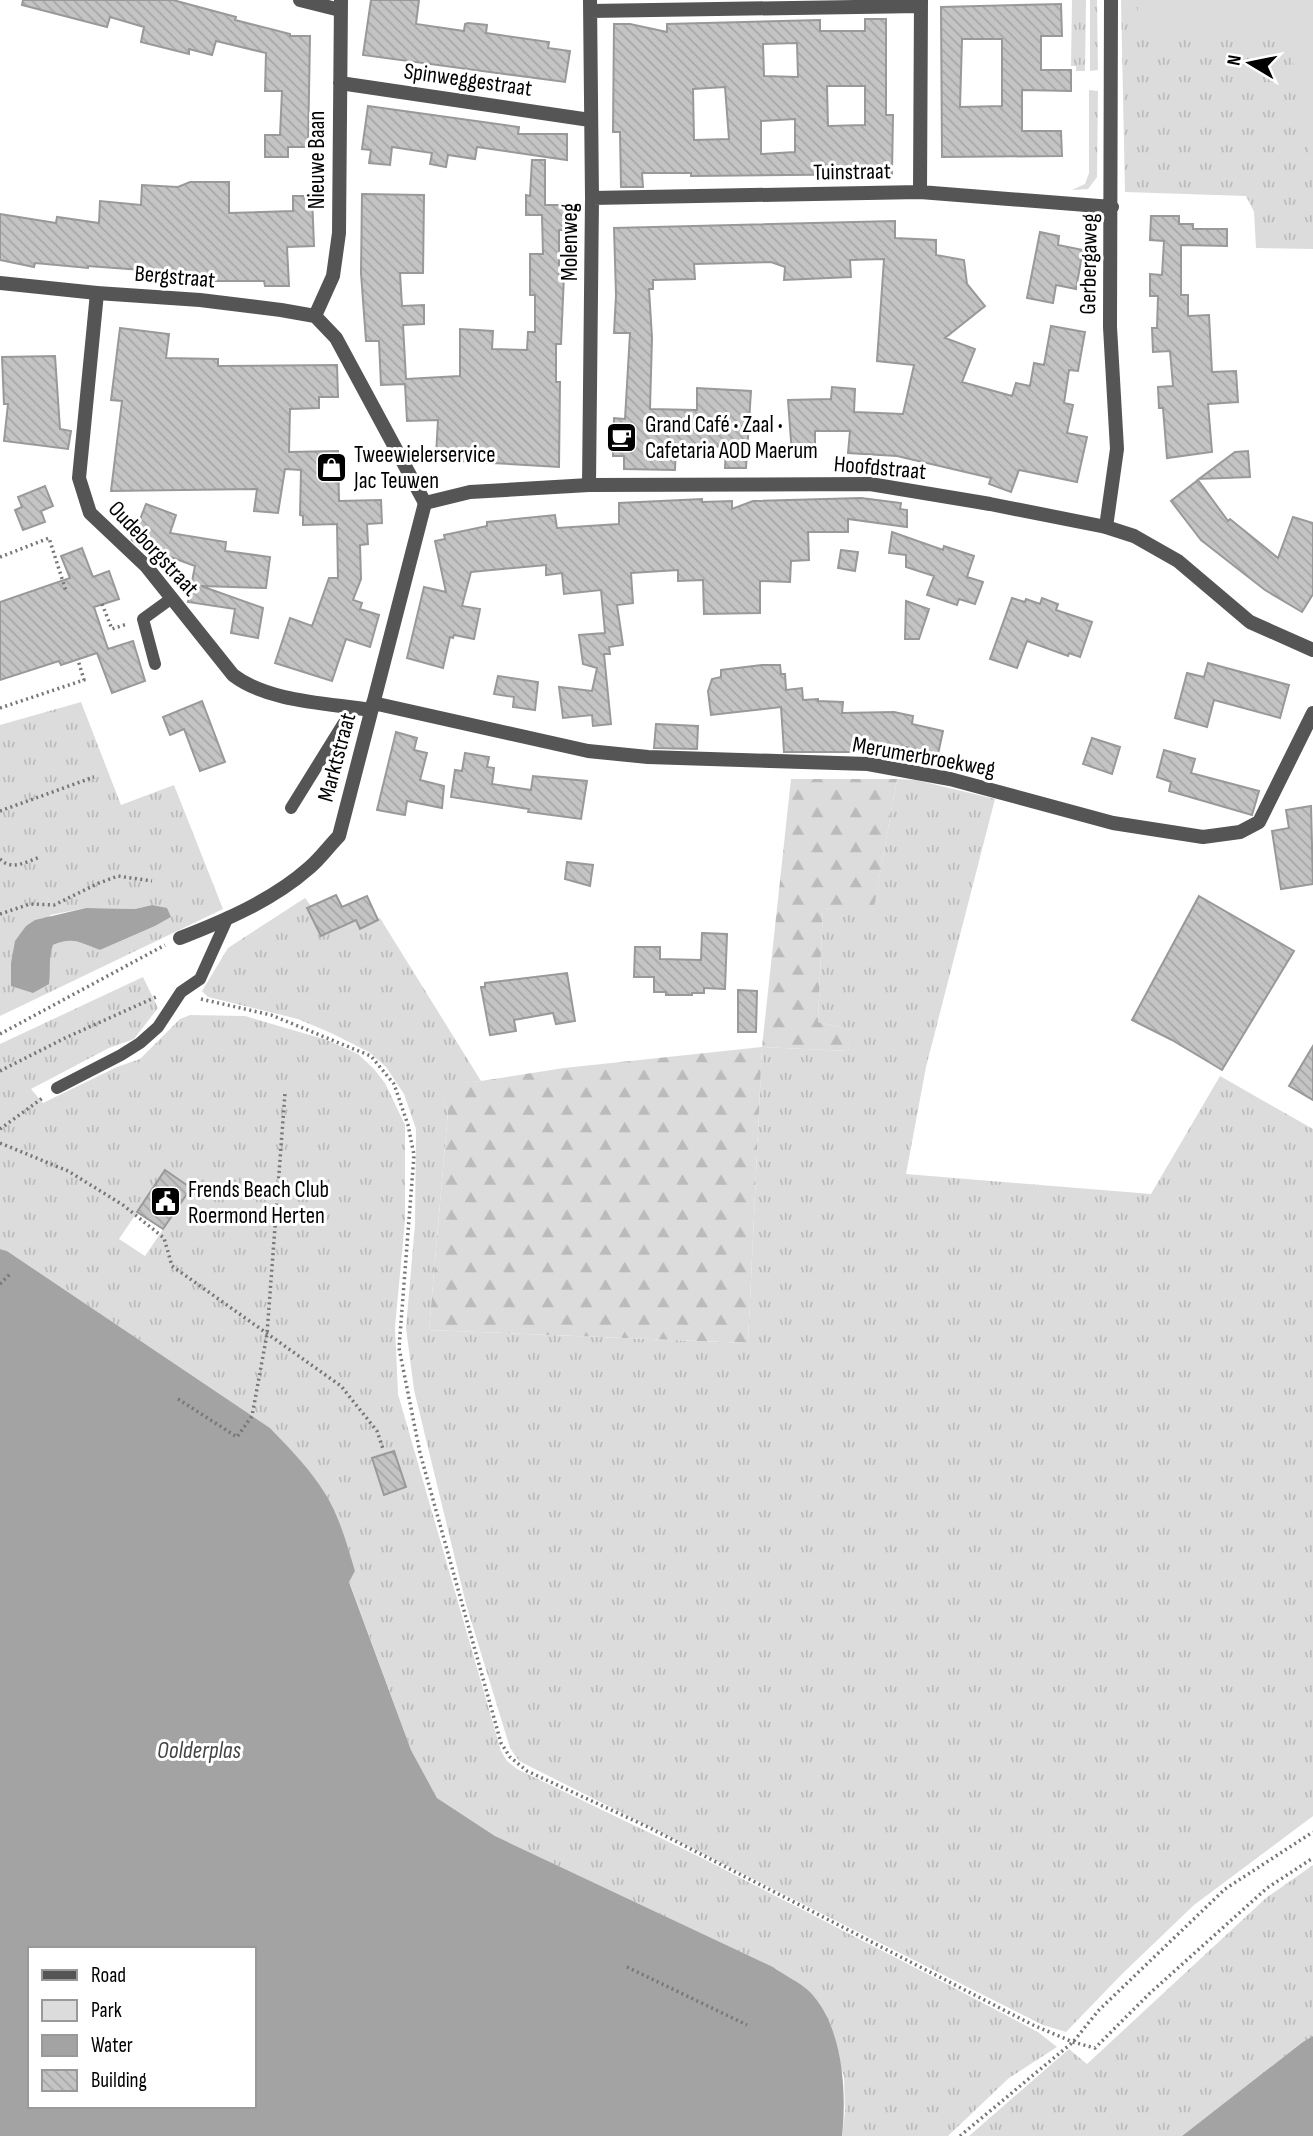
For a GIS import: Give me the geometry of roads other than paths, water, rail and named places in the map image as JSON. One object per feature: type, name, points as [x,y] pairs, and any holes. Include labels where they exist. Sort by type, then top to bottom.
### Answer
[{"type":"street","points":[[300,0],[341,5]]},
{"type":"street","name":"Gerbergaweg","points":[[1106,527],[1117,449],[1110,327],[1111,0]]},
{"type":"street","points":[[590,5],[921,3],[920,192]]},
{"type":"street","name":"Nieuwe Baan","points":[[315,316],[333,276],[339,233],[341,5]]},
{"type":"street","name":"Molenweg","points":[[589,485],[592,198],[590,5]]},
{"type":"street","name":"Spinweggestraat","points":[[340,83],[590,120]]},
{"type":"street","name":"Tuinstraat","points":[[592,198],[920,192],[1112,207]]},
{"type":"street","name":"Bergstraat","points":[[0,283],[200,300],[315,316]]},
{"type":"street","name":"Oudeborgstraat","points":[[97,293],[79,478],[90,513],[146,566],[233,675],[247,686],[272,694],[353,708],[372,707]]},
{"type":"street","points":[[315,316],[336,338],[425,503]]},
{"type":"street","name":"Hoofdstraat","points":[[425,503],[470,492],[589,485],[870,484],[990,504],[1106,527],[1134,536],[1178,561],[1250,622],[1313,650]]},
{"type":"street","name":"Marktstraat","points":[[180,938],[228,918],[268,897],[310,868],[339,836],[425,503]]},
{"type":"street","name":"Merumerbroekweg","points":[[372,707],[588,751],[648,757],[867,764],[950,779],[1113,823],[1203,837],[1240,832],[1259,822],[1313,713]]},
{"type":"lane","points":[[155,664],[143,619],[172,598]]},
{"type":"lane","points":[[291,808],[353,708]]},
{"type":"lane","points":[[57,1087],[140,1043],[158,1027],[181,992],[200,979],[228,918]]},
{"type":"water","points":[[152,905],[167,908],[171,917],[100,950],[72,941],[53,945],[49,984],[33,993],[11,986],[15,941],[26,926],[35,920],[86,908],[135,909]]},
{"type":"water","name":"Oolderplas","points":[[0,1249],[7,1251],[270,1428],[307,1468],[326,1495],[339,1522],[355,1571],[349,1582],[411,1750],[437,1798],[495,1836],[773,1967],[809,1991],[820,2005],[836,2040],[843,2080],[842,2136],[0,2136]]},
{"type":"water","points":[[1313,2036],[1313,2136],[1182,2136],[1303,2042]]},
{"type":"place","name":"Grand Café • Zaal • Cafetaria AOD Maerum","points":[[622,437]]},
{"type":"place","name":"Tweewielerservice Jac Teuwen","points":[[331,467]]},
{"type":"place","name":"Frends Beach Club Roermond Herten","points":[[165,1202]]}]
